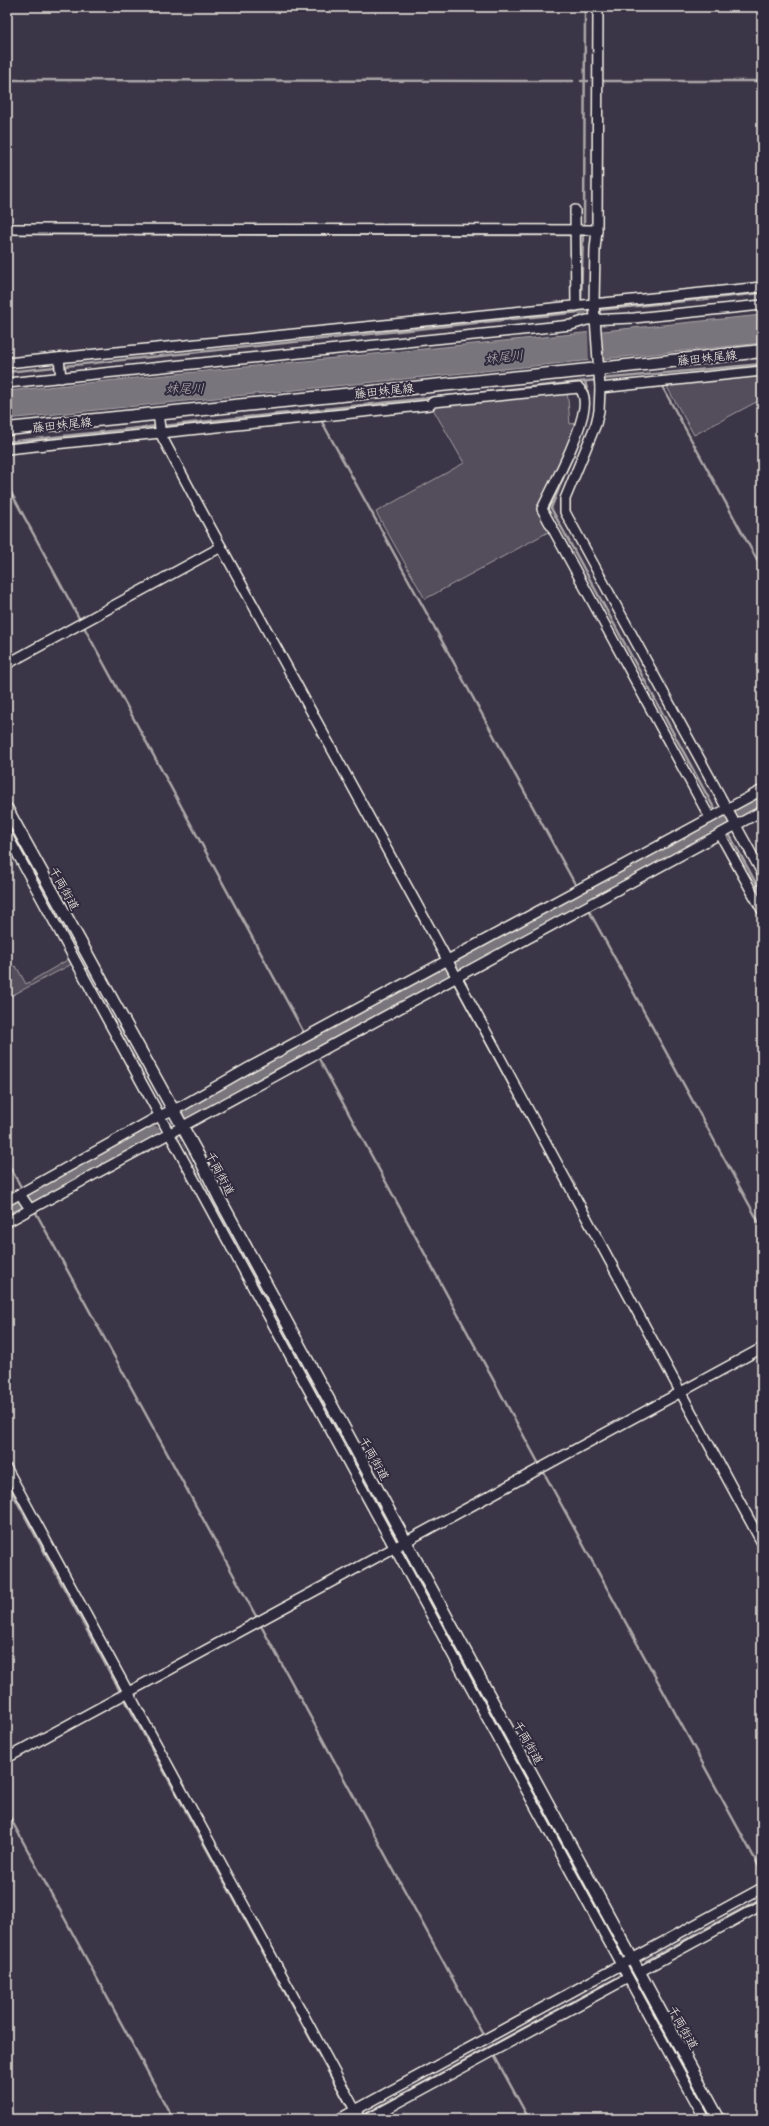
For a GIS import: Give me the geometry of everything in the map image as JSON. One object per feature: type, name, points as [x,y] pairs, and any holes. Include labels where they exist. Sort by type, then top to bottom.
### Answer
[{"type":"main road","name":"藤田妹尾線","points":[[7,429],[159,425],[599,376],[762,351]]},
{"type":"street","points":[[576,306],[598,7]]},
{"type":"street","points":[[575,210],[582,231],[594,249],[595,314],[599,376],[598,417],[581,437],[542,509],[605,606],[727,811],[729,828],[762,910]]},
{"type":"street","points":[[7,229],[582,231]]},
{"type":"street","points":[[7,363],[60,367],[571,325],[595,314],[762,287]]},
{"type":"street","points":[[7,383],[60,367],[576,306],[595,314],[634,318],[762,305]]},
{"type":"street","points":[[599,376],[661,382],[762,371]]},
{"type":"street","points":[[7,449],[159,425],[321,416],[430,405],[433,402],[447,400],[579,388],[583,392],[584,407],[581,437],[565,499],[565,512],[605,606],[710,818]]},
{"type":"street","points":[[159,425],[221,548],[452,969],[762,1542]]},
{"type":"street","points":[[7,664],[221,548]]},
{"type":"street","points":[[7,1201],[26,1202],[194,1121],[318,1050],[452,969],[589,898],[710,818],[727,811],[762,790]]},
{"type":"street","name":"千両街道","points":[[7,809],[181,1126],[399,1545],[632,1958],[719,2119]]},
{"type":"street","points":[[7,1222],[26,1202],[159,1116],[311,1037],[452,969],[762,811]]},
{"type":"street","points":[[729,828],[762,874]]},
{"type":"street","points":[[7,835],[159,1116],[399,1545],[621,1965],[705,2119]]},
{"type":"street","points":[[311,1037],[318,1050]]},
{"type":"street","points":[[7,1758],[762,1348]]},
{"type":"street","points":[[7,1469],[124,1694],[358,2114]]},
{"type":"street","points":[[368,2119],[632,1958],[762,1888]]},
{"type":"street","points":[[639,1972],[762,1905]]},
{"type":"street","points":[[339,2119],[358,2114],[493,2043],[628,1978]]},
{"type":"shaded area","points":[[762,374],[762,399],[694,435],[667,387],[668,385]]},
{"type":"shaded area","points":[[567,389],[570,424],[578,423],[540,507],[550,531],[425,599],[376,512],[464,463],[433,409],[434,403]]},
{"type":"shaded area","points":[[69,959],[72,964],[7,998],[7,971],[16,966],[26,984]]},
{"type":"water","name":"妹尾川","points":[[762,315],[762,343],[7,419],[7,391]]},
{"type":"pier","points":[[602,329],[604,361],[589,363],[588,331]]},
{"type":"waterway","points":[[584,227],[585,7]]},
{"type":"waterway","points":[[7,80],[573,81]]},
{"type":"waterway","points":[[581,81],[588,81]]},
{"type":"waterway","points":[[601,81],[762,81]]},
{"type":"waterway","points":[[7,234],[572,235]]},
{"type":"waterway","points":[[581,301],[583,234]]},
{"type":"waterway","points":[[577,235],[583,235]]},
{"type":"waterway","points":[[7,372],[762,293]]},
{"type":"waterway","points":[[602,379],[762,364]]},
{"type":"waterway","points":[[661,375],[663,388],[762,569]]},
{"type":"waterway","points":[[163,426],[597,380]]},
{"type":"waterway","points":[[584,427],[589,398],[585,381]]},
{"type":"waterway","points":[[320,410],[321,420],[575,884]]},
{"type":"waterway","points":[[7,442],[158,426]]},
{"type":"waterway","points":[[576,446],[551,508],[714,808]]},
{"type":"waterway","points":[[7,485],[80,620]]},
{"type":"waterway","points":[[84,627],[303,1031]]},
{"type":"waterway","points":[[188,1113],[762,803]]},
{"type":"waterway","points":[[721,820],[726,828]]},
{"type":"waterway","points":[[7,826],[12,834]]},
{"type":"waterway","points":[[728,832],[762,894]]},
{"type":"waterway","points":[[581,896],[586,904]]},
{"type":"waterway","points":[[588,909],[762,1228]]},
{"type":"waterway","points":[[55,914],[84,968]]},
{"type":"waterway","points":[[447,969],[450,976]]},
{"type":"waterway","points":[[454,983],[512,1090]]},
{"type":"waterway","points":[[310,1043],[314,1050]]},
{"type":"waterway","points":[[318,1057],[539,1464]]},
{"type":"waterway","points":[[7,1214],[153,1133]]},
{"type":"waterway","points":[[7,1162],[21,1187]]},
{"type":"waterway","points":[[35,1211],[257,1618]]},
{"type":"waterway","points":[[543,1471],[762,1872]]},
{"type":"waterway","points":[[7,1483],[121,1693]]},
{"type":"waterway","points":[[260,1624],[482,2033]]},
{"type":"waterway","points":[[124,1698],[347,2106]]},
{"type":"waterway","points":[[7,1812],[173,2119]]},
{"type":"waterway","points":[[646,1961],[762,1898]]},
{"type":"waterway","points":[[360,2117],[622,1975]]},
{"type":"waterway","points":[[495,2057],[529,2119]]}]
